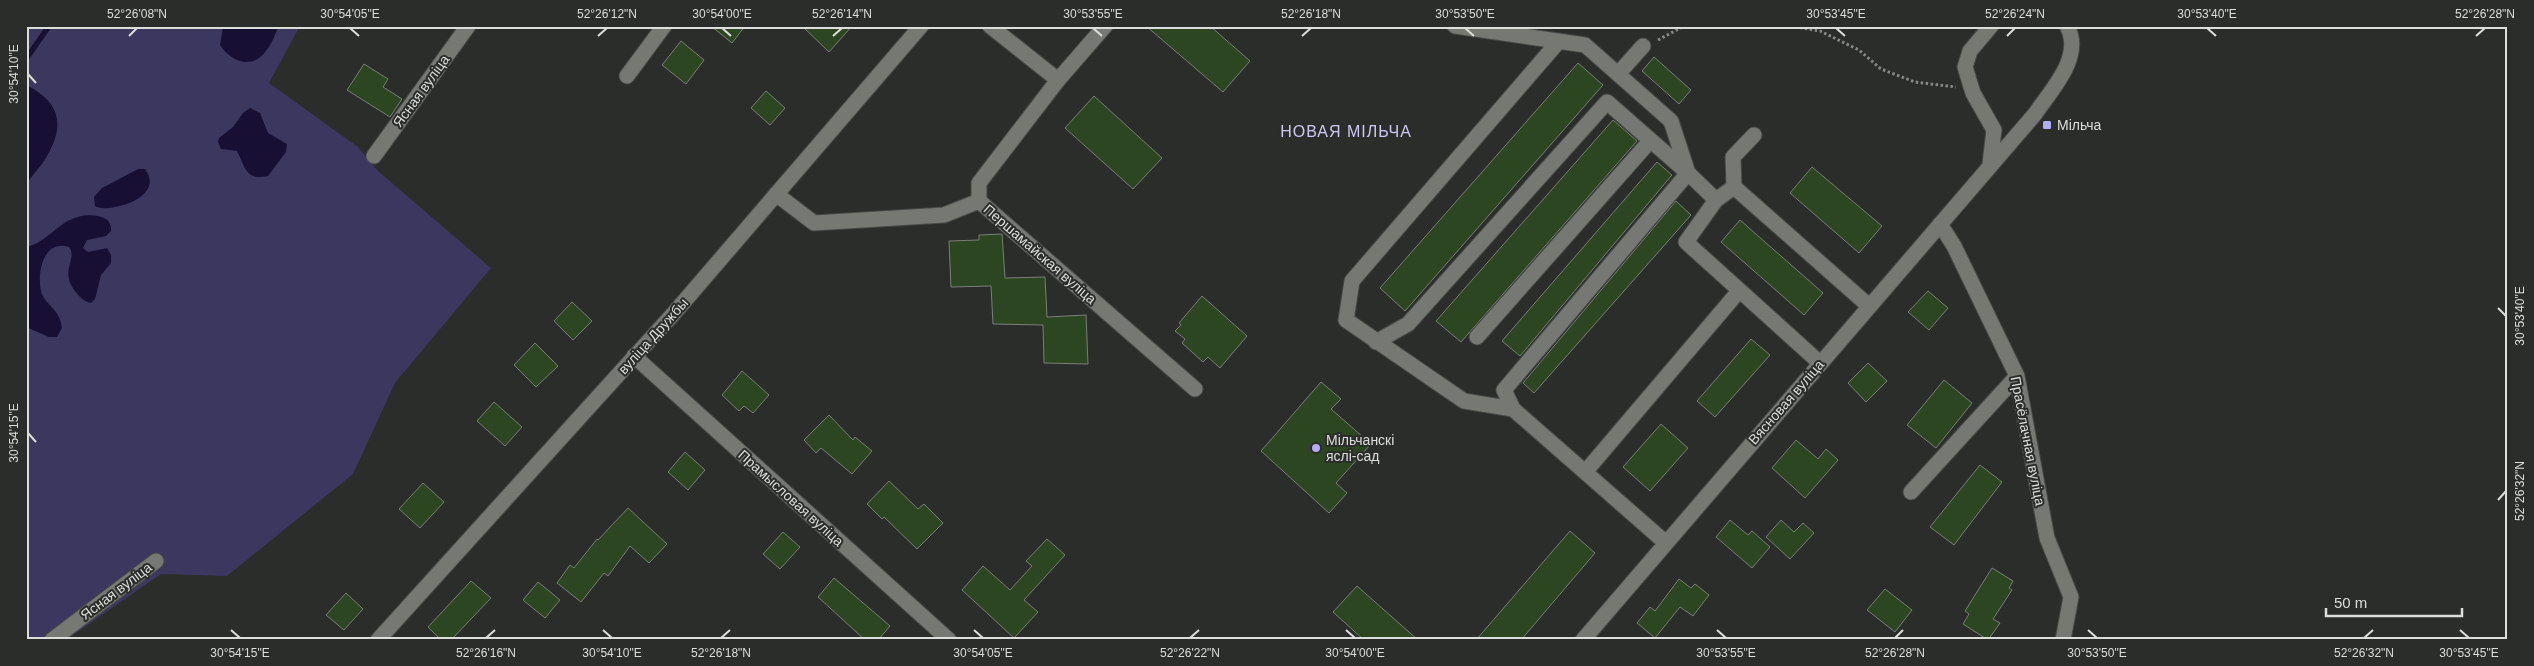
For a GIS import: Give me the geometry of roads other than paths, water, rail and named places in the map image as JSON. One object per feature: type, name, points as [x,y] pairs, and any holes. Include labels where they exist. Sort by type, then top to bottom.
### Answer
[{"type":"street","name":"Ясная вуліца","points":[[374,156],[468,26]]},
{"type":"street","points":[[627,76],[664,26]]},
{"type":"street","name":"вуліца Дружбы","points":[[378,640],[634,356],[921,26]]},
{"type":"street","points":[[990,26],[1058,80]]},
{"type":"street","points":[[979,200],[979,184],[1058,80],[1105,26]]},
{"type":"street","points":[[1455,26],[1585,45],[1671,122],[1688,174]]},
{"type":"street","points":[[1990,164],[1994,130],[1973,94],[1965,67],[1970,51],[1991,26]]},
{"type":"street","name":"Вясновая вуліца","points":[[1583,640],[1990,164],[2035,114],[2068,64],[2072,48],[2067,26]]},
{"type":"street","points":[[1513,409],[1464,400],[1346,320],[1352,281],[1559,41]]},
{"type":"street","points":[[1618,74],[1643,46]]},
{"type":"street","points":[[1376,342],[1408,324],[1608,102],[1716,200]]},
{"type":"street","points":[[1754,135],[1733,157],[1734,187],[1869,306]]},
{"type":"street","points":[[1477,337],[1650,141]]},
{"type":"street","points":[[1666,543],[1513,409],[1504,390],[1688,174]]},
{"type":"street","points":[[1734,187],[1716,200],[1686,242],[1820,363]]},
{"type":"street","name":"Першамайская вуліца","points":[[776,194],[814,223],[944,215],[979,200],[1196,388]]},
{"type":"street","name":"Прасёлачная вуліца","points":[[1940,224],[1954,246],[2017,376],[2047,538],[2070,597],[2063,640]]},
{"type":"street","points":[[1586,471],[1739,291]]},
{"type":"street","name":"Прамысловая вуліца","points":[[634,356],[947,639]]},
{"type":"street","points":[[1911,492],[2017,376]]},
{"type":"street","name":"Ясная вуліца","points":[[52,640],[156,561]]},
{"type":"waterway","points":[[26,59],[49,26]]},
{"type":"place","name":"Мільча","points":[[2047,125]]},
{"type":"place","name":"Мільчанскі яслі-сад","points":[[1316,448]]},
{"type":"district","name":"НОВАЯ МІЛЬЧА","points":[[1346,131]]}]
